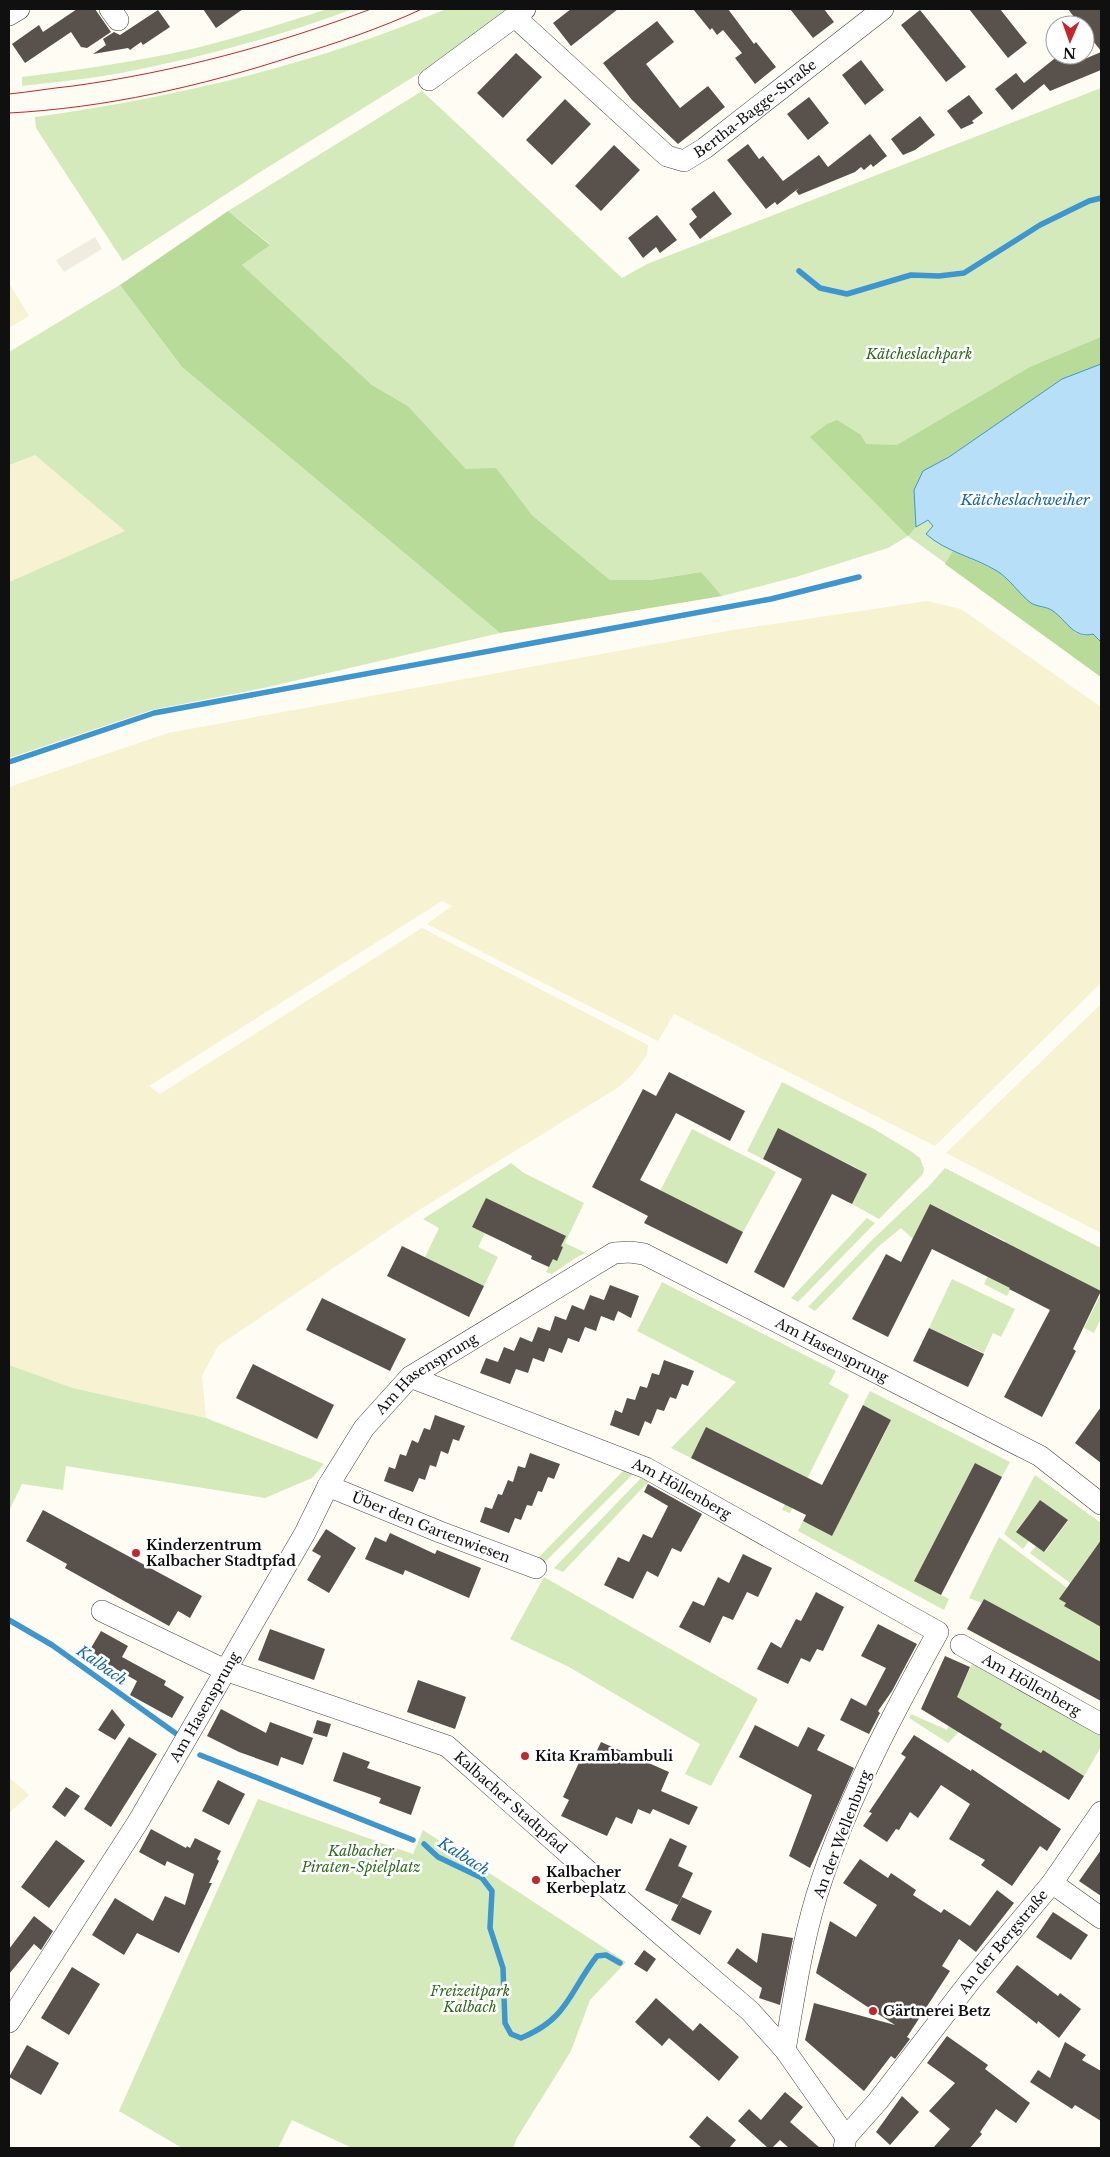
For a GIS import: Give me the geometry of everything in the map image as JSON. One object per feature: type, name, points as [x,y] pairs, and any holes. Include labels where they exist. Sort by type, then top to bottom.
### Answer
[{"type":"street","points":[[9,15],[19,9]]},
{"type":"street","name":"Bertha-Bagge-Straße","points":[[520,13],[668,156],[684,161],[713,142],[883,9]]},
{"type":"street","points":[[429,80],[520,13]]},
{"type":"street","name":"Am Hasensprung","points":[[9,2022],[138,1822],[305,1534],[328,1486],[364,1428],[410,1377],[614,1253],[630,1252],[644,1254],[1040,1456],[1101,1504]]},
{"type":"street","name":"Am Höllenberg","points":[[410,1377],[646,1468],[938,1632]]},
{"type":"street","name":"Über den Gartenwiesen","points":[[328,1486],[440,1532],[536,1568]]},
{"type":"street","name":"Kalbacher Stadtpfad","points":[[102,1611],[225,1670],[447,1746],[631,1909],[750,2010],[785,2050],[845,2143]]},
{"type":"street","name":"An der Wellenburg","points":[[785,2050],[806,1938],[821,1880],[844,1818],[874,1751],[938,1632]]},
{"type":"street","name":"Am Höllenberg","points":[[961,1645],[1101,1724]]},
{"type":"street","name":"An der Bergstraße","points":[[845,2143],[971,1980],[1052,1883],[1101,1812]]},
{"type":"street","points":[[1052,1883],[1101,1918]]},
{"type":"shaded area","points":[[95,237],[102,249],[64,272],[56,260]]},
{"type":"shaded area","points":[[9,283],[29,316],[9,328]]},
{"type":"shaded area","points":[[34,454],[125,531],[9,582],[9,465]]},
{"type":"shaded area","points":[[927,601],[961,609],[1101,707],[1101,983],[935,1146],[674,1014],[658,1041],[427,924],[452,906],[442,901],[149,1086],[160,1094],[422,928],[648,1045],[647,1055],[633,1074],[619,1087],[419,1210],[218,1346],[202,1376],[206,1418],[73,1388],[9,1365],[9,787],[168,733],[733,630]]},
{"type":"shaded area","points":[[1101,1004],[1101,1233],[946,1153]]},
{"type":"shaded area","points":[[9,1777],[29,1795],[9,1813]]},
{"type":"green space","points":[[327,9],[353,9],[267,38],[180,61],[84,79],[22,86],[22,77],[77,70],[189,50]]},
{"type":"green space","points":[[446,9],[506,9],[439,61],[257,174],[123,261],[36,128],[35,117],[141,100],[295,63],[346,47]]},
{"type":"green space","name":"Kätcheslachpark","points":[[1101,88],[1101,677],[908,536],[888,548],[796,577],[722,596],[700,572],[650,580],[610,580],[532,515],[496,469],[466,469],[408,406],[372,385],[242,265],[270,244],[228,211],[422,91],[622,278],[647,264]]},
{"type":"green space","points":[[228,211],[270,245],[242,265],[372,385],[408,406],[466,469],[496,468],[532,515],[610,580],[650,580],[701,572],[722,596],[500,633],[182,367],[120,285]]},
{"type":"green space","points":[[120,285],[182,367],[500,633],[268,687],[152,710],[9,758],[9,582],[125,531],[35,455],[9,465],[9,352]]},
{"type":"green space","points":[[1101,337],[1101,364],[1062,379],[949,457],[923,471],[914,490],[916,527],[908,536],[810,437],[827,424],[837,420],[861,435],[866,444],[897,445],[1030,367]]},
{"type":"green space","points":[[953,551],[999,572],[1033,604],[1051,609],[1070,625],[1075,633],[1084,636],[1093,634],[1101,642],[1101,677],[945,564]]},
{"type":"green space","points":[[782,1082],[874,1129],[912,1152],[920,1158],[924,1169],[923,1174],[879,1219],[852,1204],[867,1174],[855,1167],[778,1129],[763,1159],[747,1151]]},
{"type":"green space","points":[[692,1129],[776,1172],[743,1232],[660,1191]]},
{"type":"green space","points":[[511,1163],[524,1173],[584,1203],[565,1243],[586,1253],[552,1274],[546,1272],[553,1259],[557,1260],[563,1247],[486,1198],[472,1227],[485,1233],[478,1247],[498,1257],[484,1286],[425,1257],[439,1228],[423,1219]]},
{"type":"green space","points":[[945,1168],[1101,1248],[1101,1291],[1028,1254],[1007,1296],[984,1284],[1005,1241],[930,1204],[913,1239],[901,1228],[878,1247],[815,1311],[808,1307]]},
{"type":"green space","points":[[867,1218],[875,1223],[798,1302],[791,1298]]},
{"type":"green space","points":[[952,1279],[1015,1309],[1001,1337],[993,1333],[984,1353],[929,1328]]},
{"type":"green space","points":[[662,1282],[836,1371],[829,1384],[849,1395],[790,1513],[782,1510],[799,1474],[706,1428],[691,1458],[671,1448],[736,1382],[637,1331]]},
{"type":"green space","points":[[1101,1294],[1101,1318],[1094,1333],[1084,1328]]},
{"type":"green space","points":[[9,1365],[73,1388],[206,1418],[324,1464],[312,1478],[265,1498],[66,1466],[63,1490],[22,1484],[9,1511]]},
{"type":"green space","points":[[870,1391],[1010,1462],[1002,1477],[975,1463],[914,1581],[949,1599],[944,1610],[798,1531],[803,1521],[832,1535],[885,1433],[891,1420],[863,1405]]},
{"type":"green space","points":[[625,1469],[633,1474],[546,1561],[538,1558]]},
{"type":"green space","points":[[644,1475],[651,1479],[563,1572],[554,1568]]},
{"type":"green space","points":[[1035,1475],[1101,1523],[1101,1546],[1098,1544],[1075,1576],[1094,1601],[1030,1553],[1036,1546],[1045,1552],[1068,1521],[1040,1500],[1016,1531],[1029,1541],[1023,1549],[1004,1534]]},
{"type":"green space","points":[[999,1537],[1101,1613],[1101,1662],[984,1599],[982,1603],[969,1598]]},
{"type":"green space","points":[[544,1577],[758,1699],[711,1786],[685,1774],[700,1744],[569,1667],[510,1639]]},
{"type":"green space","points":[[973,1662],[1101,1734],[1101,1747],[1084,1776],[1000,1728],[1002,1724],[975,1708],[959,1732],[948,1743],[909,1718],[911,1714],[947,1730],[954,1714],[950,1711]]},
{"type":"green space","points":[[258,1799],[413,1854],[423,1830],[626,1962],[590,2000],[571,2051],[517,2138],[513,2148],[352,2148],[292,2120],[278,2148],[182,2148],[119,2111]]},
{"type":"water","name":"Kätcheslachweiher","points":[[1101,364],[1101,642],[1093,634],[1086,635],[1076,632],[1050,609],[1031,603],[997,571],[934,540],[926,534],[933,526],[928,520],[916,527],[914,490],[923,471],[949,457],[1062,379]]},
{"type":"building","points":[[77,9],[95,9],[111,32],[87,48],[81,47],[71,32],[25,63],[12,44],[39,25],[43,32]]},
{"type":"building","points":[[203,9],[243,9],[216,28]]},
{"type":"building","points":[[571,9],[618,9],[571,46],[553,23]]},
{"type":"building","points":[[693,9],[728,9],[754,44],[756,42],[776,67],[755,84],[735,58],[742,53],[723,30],[717,35],[712,28],[710,30]]},
{"type":"building","points":[[790,9],[824,9],[834,22],[813,38]]},
{"type":"building","points":[[969,9],[1000,9],[1027,43],[1008,58]]},
{"type":"building","points":[[1068,9],[1101,9],[1101,51],[1095,44],[1095,15],[1072,15]]},
{"type":"building","points":[[158,10],[170,27],[143,45],[141,42],[130,50],[128,48],[93,54],[106,45],[103,39],[114,32],[120,35]]},
{"type":"building","points":[[920,10],[966,67],[946,82],[901,25]]},
{"type":"building","points":[[657,21],[674,42],[646,64],[680,108],[708,86],[725,107],[678,144],[632,100],[603,63]]},
{"type":"building","points":[[1101,52],[1101,70],[1050,91],[1044,84],[1012,110],[995,89],[1016,73],[1024,83],[1046,65],[1095,65],[1095,55]]},
{"type":"building","points":[[516,53],[542,77],[503,118],[477,93]]},
{"type":"building","points":[[861,60],[884,90],[865,105],[842,75]]},
{"type":"building","points":[[969,95],[983,113],[972,121],[974,123],[961,129],[947,111]]},
{"type":"building","points":[[809,97],[829,123],[808,140],[787,114]]},
{"type":"building","points":[[565,99],[591,124],[552,165],[526,140]]},
{"type":"building","points":[[920,116],[935,135],[915,150],[903,155],[891,139]]},
{"type":"building","points":[[870,134],[887,156],[873,167],[871,164],[864,170],[861,167],[855,172],[799,195],[796,191],[799,188],[777,205],[775,202],[766,209],[727,160],[748,144],[759,159],[763,156],[783,181],[819,155],[828,167]]},
{"type":"building","points":[[614,145],[640,170],[601,211],[575,186]]},
{"type":"building","points":[[714,191],[732,214],[700,239],[689,224],[697,217],[691,209]]},
{"type":"building","points":[[657,215],[677,240],[660,253],[656,247],[643,258],[628,238]]},
{"type":"building","points":[[669,1072],[745,1111],[730,1141],[676,1113],[640,1180],[743,1232],[727,1264],[644,1223],[648,1216],[592,1187],[643,1089],[656,1096]]},
{"type":"building","points":[[778,1128],[867,1174],[852,1204],[832,1194],[784,1288],[754,1272],[802,1179],[763,1159]]},
{"type":"building","points":[[486,1198],[566,1236],[557,1261],[553,1259],[549,1267],[531,1259],[532,1256],[472,1227]]},
{"type":"building","points":[[930,1204],[1101,1291],[1073,1349],[1076,1351],[1042,1417],[1004,1397],[1050,1310],[1010,1288],[932,1249],[888,1337],[852,1319],[886,1254],[901,1262]]},
{"type":"building","points":[[402,1246],[484,1286],[469,1317],[387,1276]]},
{"type":"building","points":[[610,1285],[639,1296],[631,1318],[618,1311],[614,1321],[601,1316],[596,1331],[585,1327],[579,1342],[568,1338],[562,1353],[549,1348],[544,1362],[533,1358],[528,1373],[516,1369],[510,1384],[480,1373],[486,1358],[498,1362],[504,1347],[514,1351],[520,1337],[532,1342],[538,1327],[550,1331],[555,1316],[566,1320],[572,1305],[584,1310],[590,1295],[604,1300]]},
{"type":"building","points":[[322,1298],[406,1339],[390,1371],[306,1330]]},
{"type":"building","points":[[929,1328],[984,1354],[968,1387],[913,1361]]},
{"type":"building","points":[[664,1360],[694,1371],[688,1386],[682,1384],[676,1399],[670,1397],[664,1411],[657,1409],[651,1424],[645,1421],[639,1436],[610,1425],[615,1410],[622,1413],[627,1398],[635,1400],[640,1386],[647,1388],[652,1373],[659,1375]]},
{"type":"building","points":[[253,1364],[334,1405],[317,1439],[236,1398]]},
{"type":"building","points":[[863,1405],[891,1420],[832,1536],[803,1521],[806,1515],[691,1458],[706,1427],[822,1485]]},
{"type":"building","points":[[1101,1407],[1101,1463],[1075,1443]]},
{"type":"building","points":[[435,1415],[465,1426],[459,1441],[453,1439],[448,1454],[441,1451],[436,1467],[430,1465],[425,1480],[419,1478],[413,1492],[384,1481],[389,1467],[395,1469],[400,1454],[406,1456],[412,1440],[418,1443],[424,1428],[430,1430]]},
{"type":"building","points":[[530,1453],[560,1464],[554,1479],[548,1477],[542,1492],[538,1491],[532,1506],[527,1505],[521,1520],[515,1518],[509,1533],[480,1522],[485,1507],[492,1509],[498,1494],[502,1495],[508,1480],[513,1482],[518,1466],[525,1468]]},
{"type":"building","points":[[975,1463],[1002,1477],[941,1595],[914,1581]]},
{"type":"building","points":[[648,1484],[702,1514],[681,1552],[672,1548],[658,1577],[647,1571],[633,1599],[604,1585],[618,1557],[629,1562],[643,1534],[652,1538],[668,1506],[644,1492]]},
{"type":"building","points":[[1040,1500],[1068,1520],[1044,1552],[1016,1532]]},
{"type":"building","points":[[43,1510],[202,1596],[190,1618],[178,1611],[169,1626],[65,1568],[67,1564],[26,1541]]},
{"type":"building","points":[[326,1529],[356,1548],[329,1593],[307,1580],[321,1556],[312,1551]]},
{"type":"building","points":[[390,1533],[435,1554],[437,1550],[481,1568],[469,1598],[405,1570],[403,1575],[365,1559],[375,1537],[386,1542]]},
{"type":"building","points":[[1101,1540],[1101,1627],[1064,1606],[1066,1603],[1059,1599]]},
{"type":"building","points":[[743,1554],[772,1568],[758,1597],[747,1592],[733,1620],[723,1616],[710,1643],[679,1627],[693,1601],[704,1606],[718,1577],[729,1583]]},
{"type":"building","points":[[816,1592],[844,1607],[823,1651],[817,1649],[810,1662],[801,1658],[788,1684],[757,1669],[771,1642],[781,1648],[796,1619],[801,1621]]},
{"type":"building","points":[[984,1599],[1101,1662],[1101,1701],[967,1629]]},
{"type":"building","points":[[878,1624],[917,1644],[892,1691],[878,1711],[880,1713],[869,1734],[840,1720],[851,1698],[866,1706],[886,1668],[861,1656]]},
{"type":"building","points":[[270,1629],[325,1649],[314,1680],[258,1660]]},
{"type":"building","points":[[101,1631],[128,1646],[122,1657],[166,1681],[164,1685],[184,1697],[172,1718],[130,1695],[137,1681],[88,1653]]},
{"type":"building","points":[[945,1656],[970,1667],[957,1697],[1002,1724],[1000,1728],[1041,1753],[1043,1750],[1084,1776],[1069,1800],[921,1709]]},
{"type":"building","points":[[418,1680],[466,1697],[455,1729],[407,1712]]},
{"type":"building","points":[[112,1709],[125,1725],[115,1740],[98,1730]]},
{"type":"building","points":[[221,1709],[266,1733],[270,1722],[313,1738],[303,1765],[281,1757],[278,1766],[239,1752],[207,1736]]},
{"type":"building","points":[[317,1720],[331,1724],[327,1737],[313,1733]]},
{"type":"building","points":[[755,1725],[798,1747],[808,1727],[825,1735],[817,1750],[854,1768],[810,1868],[789,1856],[812,1795],[739,1757]]},
{"type":"building","points":[[914,1735],[971,1771],[972,1769],[1061,1829],[1047,1851],[1040,1846],[1012,1886],[981,1865],[985,1860],[949,1839],[970,1804],[941,1785],[918,1818],[910,1812],[899,1830],[896,1829],[887,1842],[863,1826],[872,1813],[869,1812],[906,1757],[901,1754]]},
{"type":"building","points":[[129,1737],[157,1754],[111,1827],[84,1809]]},
{"type":"building","points":[[601,1742],[669,1772],[661,1791],[698,1807],[689,1825],[653,1809],[650,1814],[638,1809],[632,1824],[616,1817],[607,1836],[561,1816],[569,1800],[563,1797],[583,1754],[593,1759]]},
{"type":"building","points":[[343,1752],[370,1762],[367,1768],[421,1787],[411,1815],[379,1803],[381,1798],[333,1781]]},
{"type":"building","points":[[218,1780],[245,1794],[229,1825],[202,1811]]},
{"type":"building","points":[[66,1787],[80,1796],[65,1817],[52,1807]]},
{"type":"building","points":[[151,1829],[186,1848],[187,1846],[190,1848],[195,1838],[221,1851],[217,1859],[219,1861],[209,1883],[212,1883],[179,1953],[137,1933],[124,1955],[92,1935],[115,1898],[153,1921],[165,1896],[185,1905],[194,1874],[167,1861],[165,1866],[139,1852]]},
{"type":"building","points":[[670,1838],[687,1846],[678,1866],[693,1873],[678,1905],[645,1890]]},
{"type":"building","points":[[56,1840],[85,1861],[49,1908],[21,1887]]},
{"type":"building","points":[[1101,1850],[1101,1896],[1079,1881]]},
{"type":"building","points":[[860,1859],[888,1878],[891,1873],[916,1890],[913,1895],[941,1913],[944,1909],[970,1926],[997,1890],[1014,1903],[976,1952],[959,1939],[942,1966],[950,1971],[907,2037],[910,2039],[895,2059],[891,2056],[864,2091],[805,2040],[814,2003],[895,2025],[816,1973],[830,1921],[856,1937],[877,1905],[843,1883]]},
{"type":"building","points":[[682,1897],[712,1911],[700,1935],[671,1920]]},
{"type":"building","points":[[1053,1912],[1088,1935],[1071,1960],[1036,1937]]},
{"type":"building","points":[[34,1916],[53,1931],[41,1950],[34,1944],[9,1974],[9,1949]]},
{"type":"building","points":[[762,1933],[793,1938],[780,2005],[759,1998],[762,1988],[727,1963],[737,1948],[757,1963]]},
{"type":"building","points":[[644,1950],[656,1959],[647,1972],[634,1964]]},
{"type":"building","points":[[1017,1965],[1058,1996],[1060,1993],[1081,2009],[1059,2038],[1038,2021],[1037,2024],[996,1992]]},
{"type":"building","points":[[72,1967],[100,1984],[69,2035],[41,2018]]},
{"type":"building","points":[[656,1998],[693,2031],[700,2023],[739,2057],[719,2081],[669,2038],[662,2046],[635,2022]]},
{"type":"building","points":[[947,2036],[988,2065],[985,2069],[1030,2103],[1016,2123],[996,2109],[980,2132],[982,2134],[970,2148],[933,2148],[950,2129],[929,2111],[955,2083],[927,2063]]},
{"type":"building","points":[[1065,2042],[1086,2055],[1082,2060],[1101,2071],[1101,2121],[1075,2105],[1072,2109],[1030,2082],[1038,2070],[1050,2078]]},
{"type":"building","points":[[27,2045],[59,2063],[41,2095],[9,2077]]},
{"type":"building","points":[[785,2092],[803,2107],[790,2122],[820,2148],[789,2148],[780,2140],[772,2148],[768,2148],[738,2121],[749,2109],[761,2120]]},
{"type":"building","points":[[902,2096],[919,2112],[890,2145],[876,2132]]},
{"type":"building","points":[[707,2116],[736,2140],[729,2148],[702,2148],[689,2137]]},
{"type":"waterway","points":[[799,271],[820,288],[847,294],[911,275],[939,276],[964,273],[1040,225],[1089,201],[1101,198]]},
{"type":"waterway","points":[[9,762],[154,713],[771,599],[859,577]]},
{"type":"waterway","name":"Kalbach","points":[[9,1620],[52,1645],[178,1735]]},
{"type":"waterway","name":"Kalbach","points":[[200,1755],[413,1840]]},
{"type":"waterway","name":"Kalbach","points":[[424,1844],[438,1857],[482,1878],[492,1891],[490,1928],[503,1968],[505,2023],[511,2034],[521,2038],[549,2022],[566,2003],[597,1956],[606,1955],[620,1963]]},
{"type":"tram line","points":[[9,94],[111,80],[187,65],[298,34],[371,9]]},
{"type":"tram line","points":[[9,113],[118,101],[189,86],[326,46],[375,29],[422,9]]},
{"type":"place","name":"Kinderzentrum Kalbacher Stadtpfad","points":[[136,1553]]},
{"type":"place","name":"Kita Krambambuli","points":[[525,1756]]},
{"type":"place","name":"Kalbacher Kerbeplatz","points":[[536,1880]]},
{"type":"place","name":"Gärtnerei Betz","points":[[873,2011]]},
{"type":"park label","name":"Kalbacher Piraten-Spielplatz","points":[[361,1859]]},
{"type":"park label","name":"Freizeitpark Kalbach","points":[[470,1999]]}]
